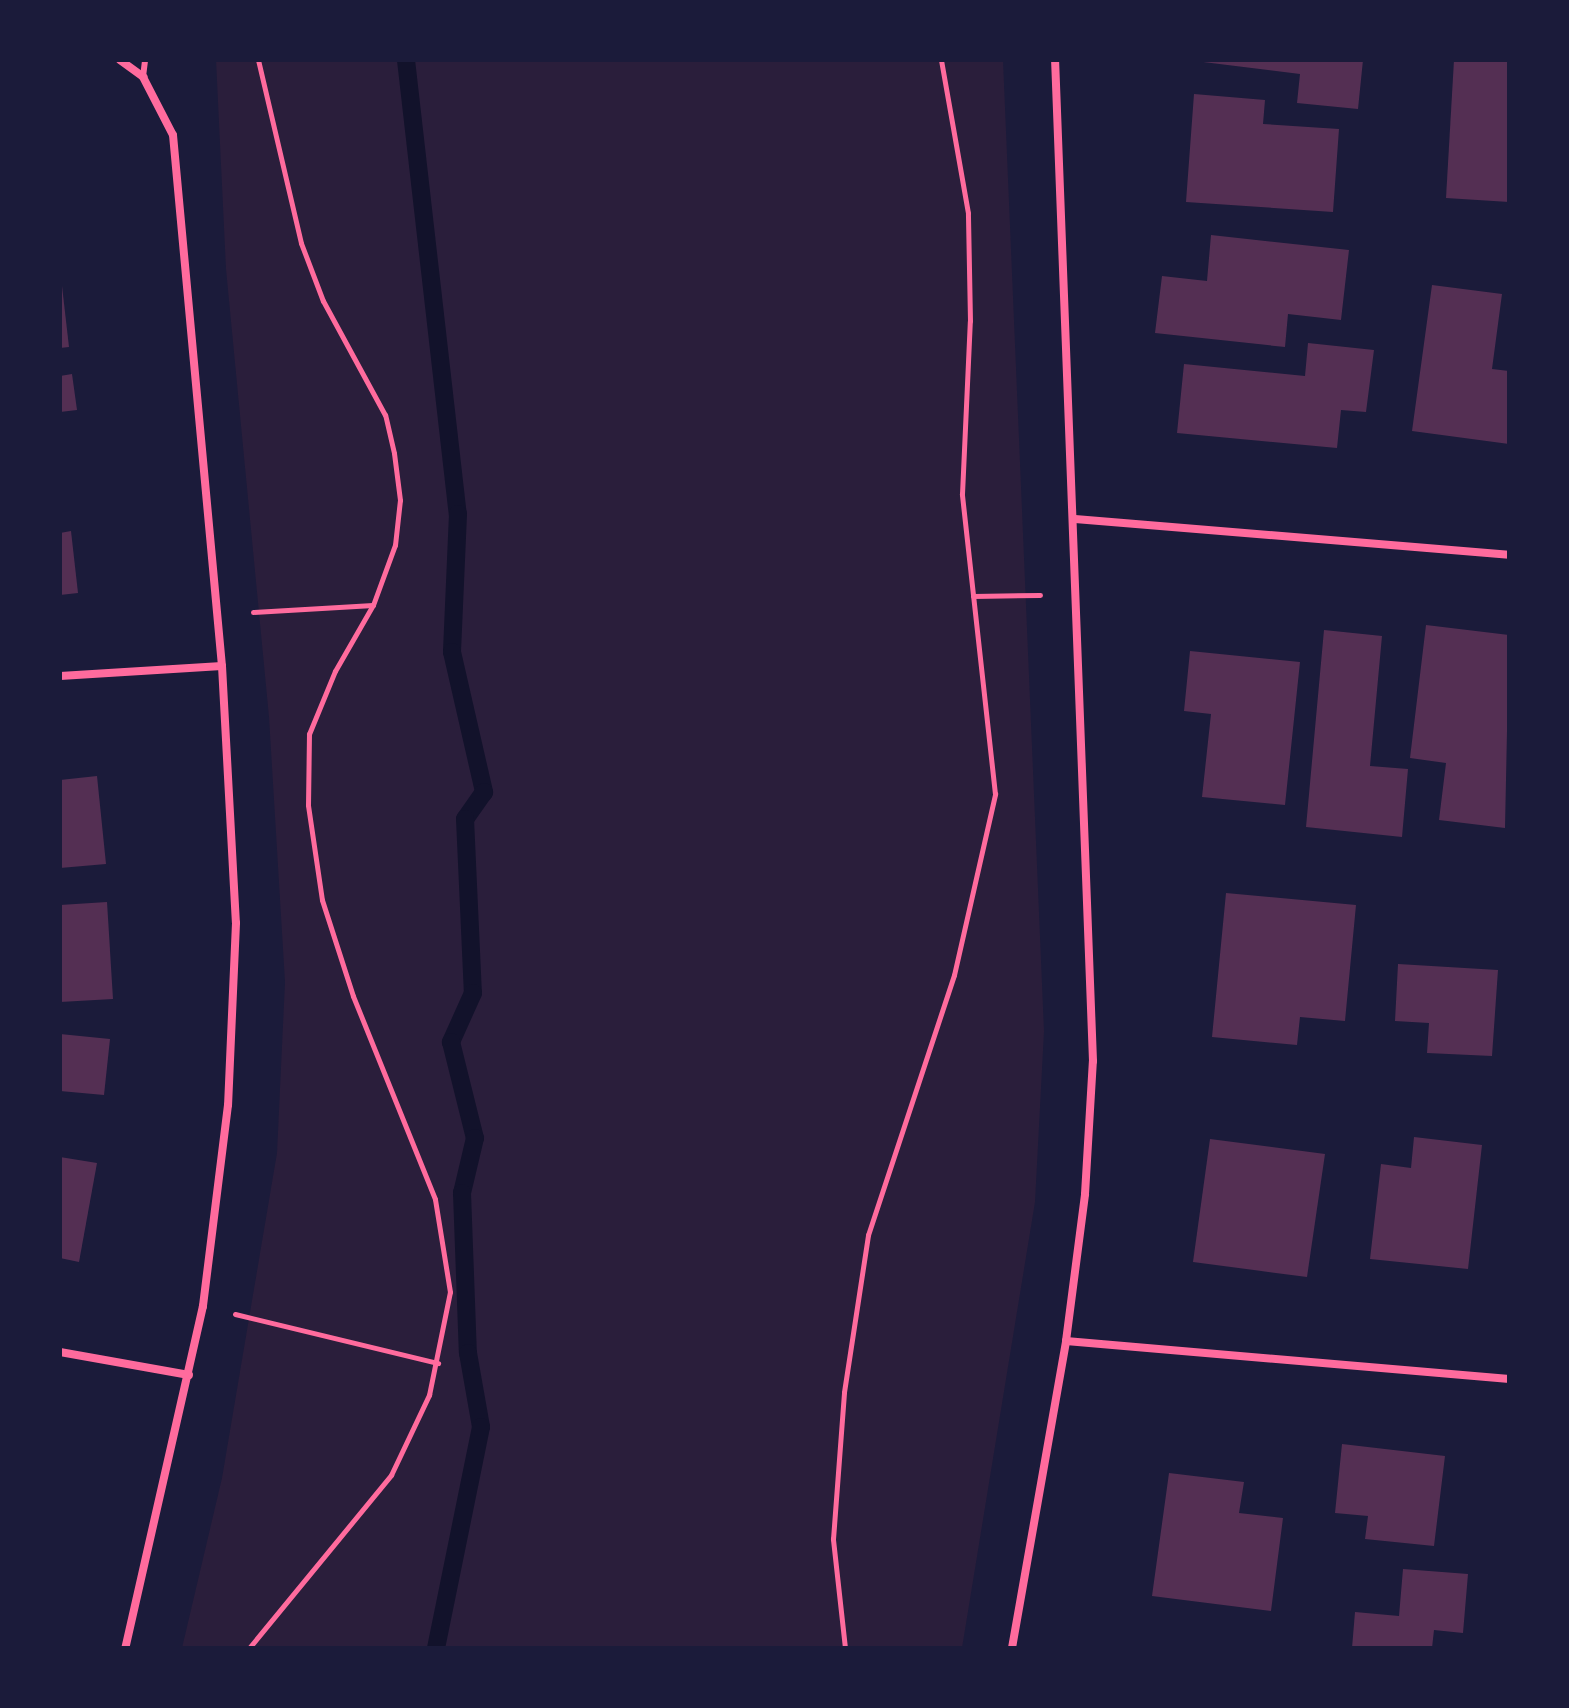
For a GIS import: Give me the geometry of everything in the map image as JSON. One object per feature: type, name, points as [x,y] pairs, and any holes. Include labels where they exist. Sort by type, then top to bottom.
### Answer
[{"type":"street","points":[[120,60],[143,77],[173,135],[222,666],[236,923],[228,1105],[203,1306],[125,1648]]},
{"type":"street","points":[[1012,1648],[1066,1341],[1085,1194],[1093,1061],[1075,519],[1055,60]]},
{"type":"street","points":[[1075,519],[1509,555]]},
{"type":"street","points":[[60,676],[222,666]]},
{"type":"street","points":[[1066,1341],[1509,1379]]},
{"type":"street","points":[[60,1352],[189,1375]]},
{"type":"lane","points":[[143,77],[145,60]]},
{"type":"path","points":[[249,1648],[391,1475],[413,1435],[438,1363],[450,1292],[445,1241],[435,1199],[353,996],[322,900],[308,805],[309,734],[335,671],[373,605],[399,520],[394,453],[385,415],[323,301],[301,243],[258,60]]},
{"type":"path","points":[[845,1648],[833,1539],[844,1392],[868,1235],[954,975],[995,794],[962,494],[970,321],[968,213],[941,60]]},
{"type":"path","points":[[973,596],[1076,595]]},
{"type":"path","points":[[216,614],[373,605]]},
{"type":"path","points":[[203,1306],[438,1363]]},
{"type":"shaded area","points":[[216,60],[1003,60],[1044,1031],[1035,1202],[962,1648],[182,1648],[222,1478],[277,1153],[285,982],[269,717],[226,269]]},
{"type":"building","points":[[1187,60],[1363,60],[1358,109],[1297,103],[1300,74]]},
{"type":"building","points":[[1454,60],[1509,60],[1509,202],[1446,198]]},
{"type":"building","points":[[1194,94],[1265,100],[1263,124],[1339,129],[1333,212],[1186,202]]},
{"type":"building","points":[[1211,235],[1349,250],[1341,320],[1288,314],[1285,347],[1155,333],[1162,276],[1207,281]]},
{"type":"building","points":[[1432,285],[1502,294],[1492,369],[1509,371],[1509,444],[1412,431]]},
{"type":"building","points":[[60,287],[69,347],[60,348]]},
{"type":"building","points":[[1308,343],[1374,350],[1366,412],[1341,410],[1337,448],[1177,433],[1184,364],[1305,376]]},
{"type":"building","points":[[72,374],[77,410],[60,412],[60,376]]},
{"type":"building","points":[[71,531],[78,593],[60,595],[60,533]]},
{"type":"building","points":[[1426,625],[1509,635],[1505,828],[1439,820],[1446,763],[1410,758]]},
{"type":"building","points":[[1324,630],[1382,636],[1370,766],[1408,769],[1402,837],[1306,827]]},
{"type":"building","points":[[1190,651],[1300,662],[1285,805],[1202,797],[1211,714],[1184,711]]},
{"type":"building","points":[[97,776],[106,864],[60,868],[60,780]]},
{"type":"building","points":[[1226,893],[1356,905],[1345,1021],[1300,1017],[1297,1045],[1212,1037]]},
{"type":"building","points":[[107,902],[113,999],[60,1002],[60,905]]},
{"type":"building","points":[[1398,964],[1498,970],[1492,1056],[1427,1053],[1429,1023],[1395,1021]]},
{"type":"building","points":[[60,1034],[110,1039],[104,1095],[60,1091]]},
{"type":"building","points":[[1414,1137],[1482,1145],[1468,1269],[1370,1259],[1381,1164],[1411,1168]]},
{"type":"building","points":[[1210,1139],[1325,1154],[1307,1277],[1193,1262]]},
{"type":"building","points":[[60,1157],[97,1163],[79,1262],[60,1258]]},
{"type":"building","points":[[1342,1444],[1445,1456],[1434,1546],[1365,1539],[1368,1516],[1335,1513]]},
{"type":"building","points":[[1169,1473],[1244,1482],[1239,1513],[1283,1518],[1271,1611],[1152,1596]]},
{"type":"building","points":[[1403,1569],[1468,1574],[1463,1633],[1434,1630],[1432,1648],[1352,1648],[1355,1612],[1399,1616]]},
{"type":"waterway","points":[[406,60],[458,514],[452,652],[484,792],[465,819],[473,993],[451,1042],[475,1138],[462,1193],[468,1353],[481,1427],[436,1648]]}]
